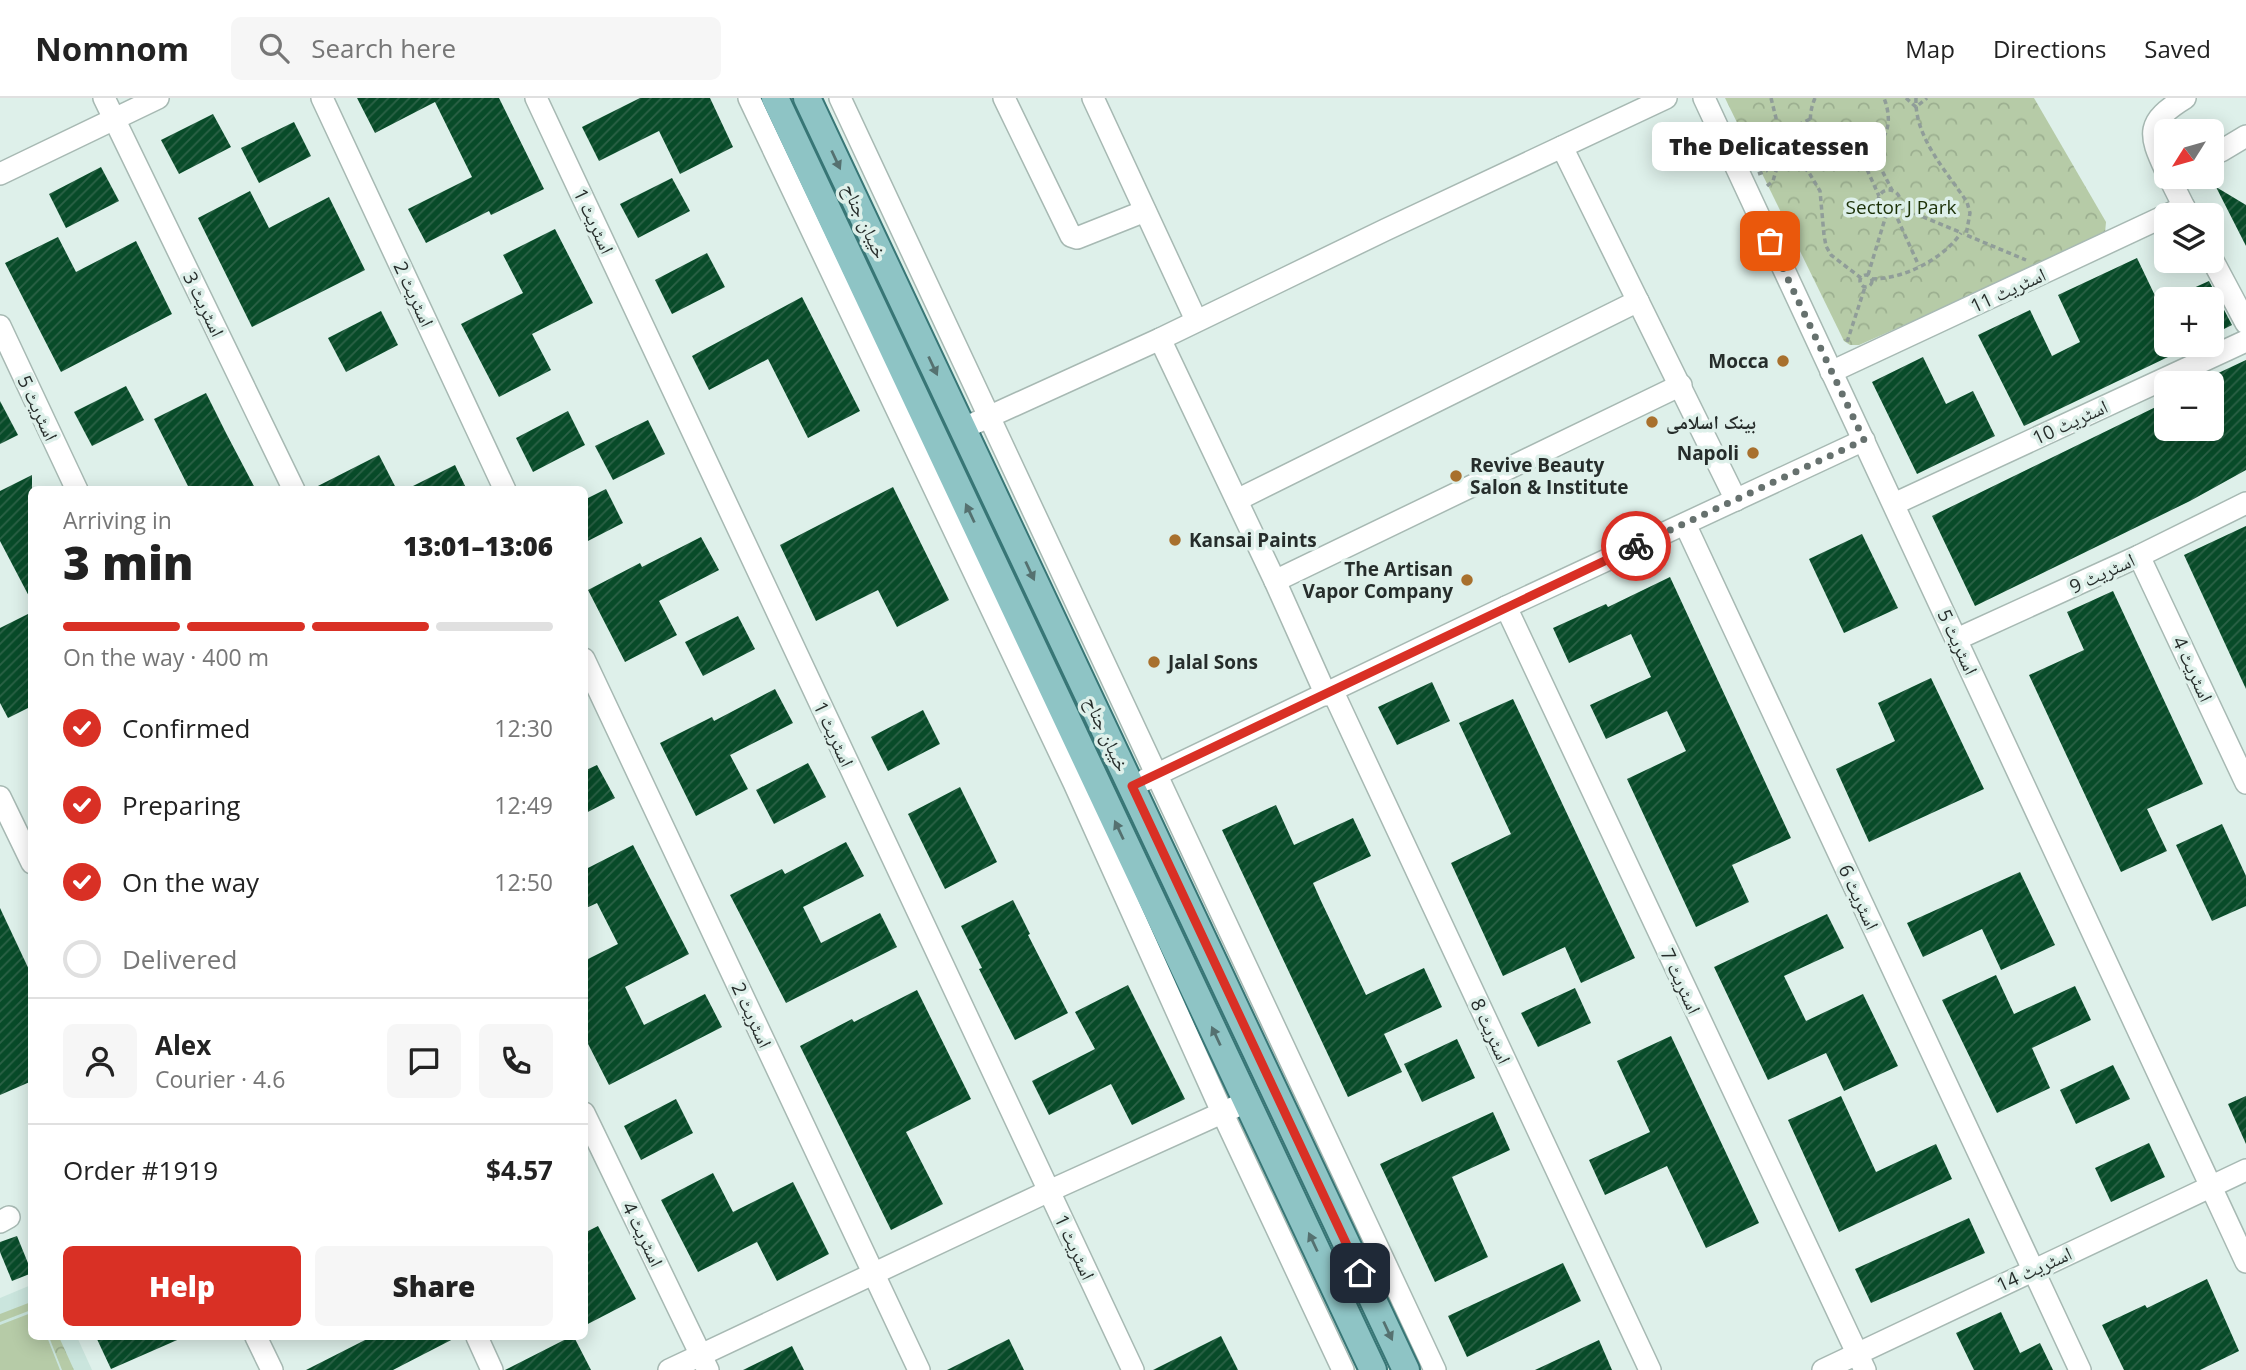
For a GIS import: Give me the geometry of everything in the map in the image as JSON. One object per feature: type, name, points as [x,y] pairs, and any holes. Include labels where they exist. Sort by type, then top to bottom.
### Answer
[{"type":"main road","name":"خیبان جناح","points":[[775,98],[1373,1370]]},
{"type":"main road","name":"خیبان جناح","points":[[807,98],[1406,1370]]},
{"type":"street","points":[[104,98],[114,119]]},
{"type":"street","points":[[0,174],[158,98]]},
{"type":"street","name":"اسٹریٹ 2","points":[[323,98],[503,486]]},
{"type":"street","name":"اسٹریٹ 1","points":[[536,98],[1133,1370]]},
{"type":"street","points":[[749,98],[1074,783],[1222,1112],[1343,1370]]},
{"type":"street","points":[[840,98],[1436,1370]]},
{"type":"street","points":[[1004,98],[1071,236],[1077,238],[1145,211]]},
{"type":"street","points":[[1093,98],[1196,320]]},
{"type":"street","points":[[962,429],[1160,339],[1666,98]]},
{"type":"street","name":"اسٹریٹ 5","points":[[1704,98],[2210,1187]]},
{"type":"street","points":[[2160,119],[2185,98]]},
{"type":"street","name":"اسٹریٹ 3","points":[[114,119],[291,486]]},
{"type":"street","points":[[2154,127],[2154,145]]},
{"type":"street","points":[[2224,149],[2246,136]]},
{"type":"street","points":[[1562,147],[1737,500]]},
{"type":"street","name":"اسٹریٹ 11","points":[[1827,363],[2154,225]]},
{"type":"street","points":[[2219,273],[2246,323]]},
{"type":"street","points":[[1237,499],[1638,301]]},
{"type":"street","name":"اسٹریٹ 5","points":[[0,326],[75,486]]},
{"type":"street","name":"اسٹریٹ 8","points":[[1160,339],[1650,1370]]},
{"type":"street","name":"اسٹریٹ 10","points":[[1894,504],[2246,341]]},
{"type":"street","points":[[1275,581],[1681,385]]},
{"type":"street","points":[[1132,786],[1864,440]]},
{"type":"street","name":"اسٹریٹ 9","points":[[1957,639],[2246,503]]},
{"type":"street","name":"اسٹریٹ 6","points":[[1685,524],[2033,1269]]},
{"type":"street","name":"اسٹریٹ 4","points":[[2139,555],[2246,783]]},
{"type":"street","name":"اسٹریٹ 7","points":[[1506,607],[1861,1362]]},
{"type":"street","name":"اسٹریٹ 2","points":[[588,676],[593,698],[919,1370]]},
{"type":"street","points":[[0,797],[28,855]]},
{"type":"street","points":[[668,1370],[705,1362],[874,1273],[1247,1102]]},
{"type":"street","name":"اسٹریٹ 4","points":[[588,1120],[705,1362]]},
{"type":"street","name":"اسٹریٹ 14","points":[[1823,1370],[1861,1362],[2033,1269],[2246,1170]]},
{"type":"street","points":[[2210,1187],[2246,1262]]},
{"type":"street","points":[[2033,1269],[2080,1370]]},
{"type":"street","points":[[257,1340],[272,1370]]},
{"type":"street","points":[[478,1340],[492,1370]]},
{"type":"path","points":[[1772,98],[1776,118],[1775,136]]},
{"type":"path","points":[[1815,98],[1810,119],[1816,136],[1822,144],[1840,154],[1860,154],[1871,149],[1884,135],[1888,116],[1884,98]]},
{"type":"path","points":[[1906,98],[1916,107]]},
{"type":"path","points":[[1868,275],[1872,279],[1891,278],[1946,251],[1963,234],[1970,213],[1967,202],[1930,149],[1916,107],[1916,98]]},
{"type":"path","points":[[1916,107],[1927,98]]},
{"type":"path","points":[[1810,119],[1762,143],[1772,162],[1780,165],[1822,144]]},
{"type":"path","points":[[1860,154],[1879,196],[1881,209],[1894,211],[1899,207],[1898,194],[1892,190],[1871,149]]},
{"type":"path","points":[[1789,159],[1808,171],[1821,191],[1824,235],[1831,255],[1861,278]]},
{"type":"path","points":[[1879,196],[1882,192],[1892,190]]},
{"type":"path","points":[[1899,207],[2025,260],[2036,276]]},
{"type":"path","points":[[1894,211],[1919,266]]},
{"type":"path","points":[[1868,275],[1887,212]]},
{"type":"path","points":[[1861,278],[1868,275]]},
{"type":"path","points":[[1861,278],[1861,284],[1865,287]]},
{"type":"path","points":[[1865,287],[1871,285],[1872,279]]},
{"type":"path","points":[[1827,363],[1847,343],[1865,287]]},
{"type":"shaded area","points":[[28,1286],[28,1340],[78,1340],[92,1370],[0,1370],[0,1298]]},
{"type":"green space","name":"Sector J Park","points":[[1725,98],[2034,98],[2106,222],[2105,233],[2095,241],[1859,345],[1850,345],[1844,341]]},
{"type":"green space","points":[[28,1303],[28,1311],[0,1322],[0,1314]]},
{"type":"green space","points":[[28,1314],[28,1340],[48,1340],[60,1370],[0,1370],[0,1325]]},
{"type":"green space","points":[[50,1340],[60,1340],[74,1370],[62,1370]]},
{"type":"building","points":[[357,98],[499,98],[544,189],[491,215],[489,211],[426,243],[408,209],[472,177],[435,102],[375,133]]},
{"type":"building","points":[[640,98],[710,98],[733,147],[680,174],[659,131],[599,161],[582,127]]},
{"type":"building","points":[[213,114],[231,147],[179,174],[161,140]]},
{"type":"building","points":[[294,122],[311,156],[259,183],[241,148]]},
{"type":"building","points":[[101,167],[119,201],[66,228],[49,194]]},
{"type":"building","points":[[672,178],[690,211],[638,238],[620,204]]},
{"type":"building","points":[[2217,189],[2246,205],[2246,246]]},
{"type":"building","points":[[250,191],[269,228],[329,197],[365,270],[252,327],[198,218]]},
{"type":"building","points":[[555,229],[593,303],[532,334],[551,370],[499,397],[461,324],[523,293],[503,255]]},
{"type":"building","points":[[58,237],[76,272],[136,241],[172,314],[61,372],[5,263]]},
{"type":"building","points":[[707,253],[725,287],[672,314],[655,280]]},
{"type":"building","points":[[2137,258],[2154,294],[2154,357],[2168,357],[2024,426],[1978,335],[2030,310],[2052,356],[2080,342],[2058,295]]},
{"type":"building","points":[[2209,281],[2212,287],[2196,287]]},
{"type":"building","points":[[802,297],[860,411],[808,438],[768,359],[709,390],[692,356]]},
{"type":"building","points":[[2224,310],[2232,325],[2224,329]]},
{"type":"building","points":[[381,311],[398,345],[346,372],[328,338]]},
{"type":"building","points":[[1923,357],[1946,404],[1973,391],[1995,436],[1917,474],[1872,382]]},
{"type":"building","points":[[2246,360],[2246,470],[2190,501],[1975,606],[1932,516],[2154,408],[2154,441],[2224,441],[2223,371]]},
{"type":"building","points":[[126,386],[144,420],[92,446],[74,412]]},
{"type":"building","points":[[206,393],[254,486],[188,486],[154,419]]},
{"type":"building","points":[[0,401],[18,435],[0,444]]},
{"type":"building","points":[[568,411],[585,445],[533,472],[516,438]]},
{"type":"building","points":[[648,420],[665,454],[613,480],[595,446]]},
{"type":"building","points":[[379,455],[395,486],[318,486]]},
{"type":"building","points":[[455,465],[465,486],[413,486]]},
{"type":"building","points":[[32,475],[32,486],[28,486],[28,594],[0,541],[0,491]]},
{"type":"building","points":[[893,487],[949,600],[897,627],[878,590],[816,621],[780,545]]},
{"type":"building","points":[[606,489],[623,523],[588,541],[588,498]]},
{"type":"building","points":[[2246,526],[2246,689],[2184,555]]},
{"type":"building","points":[[1862,534],[1898,608],[1844,633],[1809,559]]},
{"type":"building","points":[[701,537],[719,570],[659,601],[677,635],[625,662],[588,590],[640,563],[642,567]]},
{"type":"building","points":[[1670,577],[1791,838],[1732,865],[1749,902],[1696,927],[1627,779],[1686,751],[1667,711],[1606,739],[1590,705],[1651,677],[1631,634],[1569,663],[1553,628],[1606,604],[1608,607]]},
{"type":"building","points":[[2113,591],[2203,784],[2147,809],[2167,851],[2121,872],[2029,675],[2084,650],[2067,612]]},
{"type":"building","points":[[28,614],[28,708],[8,718],[0,703],[0,628]]},
{"type":"building","points":[[738,616],[755,649],[703,676],[685,642]]},
{"type":"building","points":[[1931,678],[1984,789],[1869,842],[1836,769],[1895,741],[1878,703]]},
{"type":"building","points":[[1432,682],[1450,721],[1397,745],[1378,707]]},
{"type":"building","points":[[775,689],[793,723],[730,755],[748,789],[696,816],[660,743],[712,717],[714,721]]},
{"type":"building","points":[[1513,699],[1635,958],[1581,983],[1565,947],[1503,976],[1451,863],[1511,834],[1459,723]]},
{"type":"building","points":[[923,710],[940,744],[888,771],[871,737]]},
{"type":"building","points":[[808,763],[826,797],[774,824],[756,790]]},
{"type":"building","points":[[597,765],[615,798],[588,812],[588,769]]},
{"type":"building","points":[[960,787],[997,862],[945,889],[908,814]]},
{"type":"building","points":[[1276,805],[1294,845],[1353,818],[1371,856],[1313,883],[1321,901],[1366,995],[1424,968],[1442,1007],[1384,1034],[1402,1072],[1348,1097],[1222,830]]},
{"type":"building","points":[[2222,824],[2246,876],[2246,906],[2212,921],[2176,845]]},
{"type":"building","points":[[846,842],[864,876],[803,907],[821,943],[880,913],[897,947],[786,1003],[730,895],[782,869],[785,874]]},
{"type":"building","points":[[633,845],[689,954],[625,987],[644,1025],[705,994],[722,1027],[609,1085],[588,1044],[588,959],[618,944],[597,903],[588,907],[588,868]]},
{"type":"building","points":[[2020,872],[2055,945],[2001,970],[1982,929],[1923,957],[1907,923]]},
{"type":"building","points":[[1013,900],[1068,1013],[1015,1040],[979,969],[982,968],[961,926]]},
{"type":"building","points":[[0,908],[28,968],[28,1083],[0,1095]]},
{"type":"building","points":[[1827,914],[1844,948],[1784,976],[1806,1021],[1863,994],[1898,1066],[1844,1091],[1826,1053],[1768,1080],[1714,967]]},
{"type":"building","points":[[1996,975],[2014,1014],[2075,986],[2091,1020],[2032,1048],[2050,1088],[1997,1113],[1942,1000]]},
{"type":"building","points":[[1128,985],[1185,1099],[1132,1125],[1111,1084],[1049,1115],[1032,1081],[1095,1049],[1075,1012]]},
{"type":"building","points":[[1575,988],[1591,1023],[1538,1047],[1521,1013]]},
{"type":"building","points":[[917,990],[971,1099],[906,1132],[943,1204],[891,1230],[800,1046]]},
{"type":"building","points":[[1671,1036],[1759,1223],[1706,1248],[1667,1166],[1605,1195],[1589,1160],[1650,1132],[1617,1061]]},
{"type":"building","points":[[1457,1039],[1475,1078],[1422,1102],[1404,1064]]},
{"type":"building","points":[[2113,1065],[2130,1099],[2076,1124],[2060,1090]]},
{"type":"building","points":[[1841,1096],[1876,1172],[1936,1144],[1952,1179],[1839,1232],[1788,1120]]},
{"type":"building","points":[[2246,1096],[2246,1144],[2228,1104]]},
{"type":"building","points":[[676,1099],[693,1133],[641,1160],[624,1126]]},
{"type":"building","points":[[1493,1112],[1510,1150],[1452,1177],[1488,1257],[1435,1282],[1380,1164]]},
{"type":"building","points":[[2149,1143],[2165,1177],[2111,1202],[2095,1168]]},
{"type":"building","points":[[713,1173],[733,1212],[793,1182],[829,1254],[777,1281],[757,1242],[698,1272],[661,1200]]},
{"type":"building","points":[[1969,1218],[1985,1253],[1871,1303],[1855,1269]]},
{"type":"building","points":[[598,1226],[636,1299],[588,1324],[588,1231]]},
{"type":"building","points":[[17,1236],[28,1263],[28,1275],[12,1281],[0,1252],[0,1242]]},
{"type":"building","points":[[1563,1263],[1581,1301],[1467,1357],[1448,1316]]},
{"type":"building","points":[[2207,1279],[2239,1351],[2200,1370],[2124,1370],[2102,1325],[2145,1305],[2147,1308]]},
{"type":"building","points":[[2001,1312],[2020,1353],[2040,1343],[2053,1370],[1974,1370],[1956,1333]]},
{"type":"building","points":[[1221,1336],[1238,1370],[1153,1370]]},
{"type":"building","points":[[1009,1339],[1024,1370],[947,1370]]},
{"type":"building","points":[[97,1340],[177,1340],[111,1369]]},
{"type":"building","points":[[365,1340],[451,1340],[393,1370],[306,1370]]},
{"type":"building","points":[[564,1340],[576,1340],[591,1370],[505,1370]]},
{"type":"building","points":[[1599,1340],[1612,1370],[1535,1370]]},
{"type":"building","points":[[792,1346],[804,1370],[743,1370]]},
{"type":"way so far","points":[[1636,546],[1864,440],[1770,241]]},
{"type":"place","name":"The Delicatessen","points":[[1770,241]]},
{"type":"place","name":"Mocca","points":[[1783,361]]},
{"type":"place","name":"بینک اسلامی","points":[[1652,422]]},
{"type":"place","name":"Napoli","points":[[1753,453]]},
{"type":"place","name":"Revive Beauty Salon & Institute","points":[[1456,476]]},
{"type":"place","name":"Kansai Paints","points":[[1175,540]]},
{"type":"place","name":"The Artisan Vapor Company","points":[[1467,580]]},
{"type":"place","name":"Jalal Sons","points":[[1154,662]]},
{"type":"route","points":[[1360,1273],[1132,786],[1636,546]]}]
